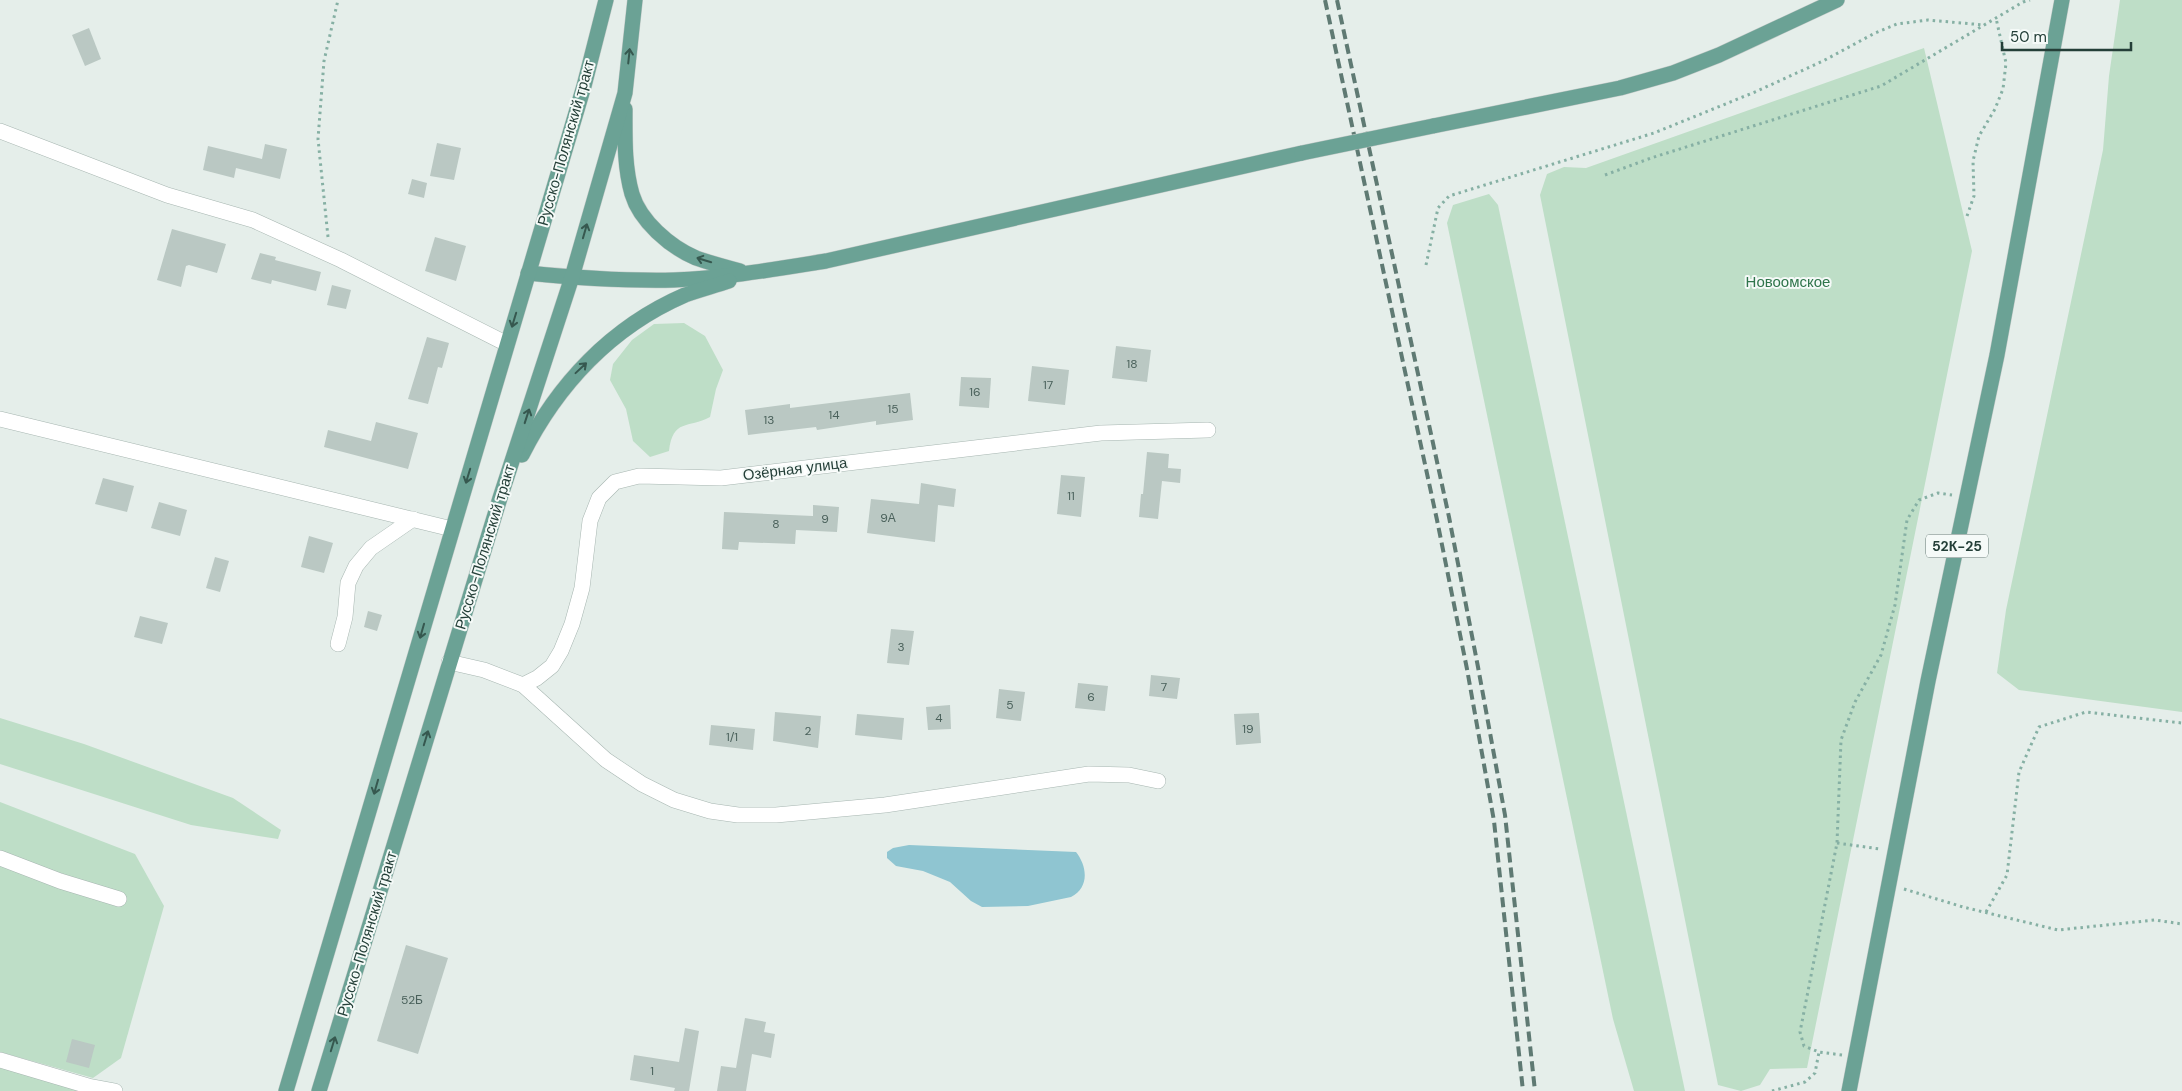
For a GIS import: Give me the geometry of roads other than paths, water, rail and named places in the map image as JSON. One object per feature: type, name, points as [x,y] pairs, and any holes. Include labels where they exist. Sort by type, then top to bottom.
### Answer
[{"type":"main road","name":"Русско-Полянский тракт","points":[[286,1091],[584,86],[606,0]]},
{"type":"main road","name":"Русско-Полянский тракт","points":[[319,1091],[500,498],[572,278],[625,93],[636,0]]},
{"type":"main road","points":[[528,273],[572,278],[676,280],[751,273],[826,261],[1302,153],[1620,88],[1672,73],[1718,55],[1837,0]]},
{"type":"main road","name":"52К-25","points":[[1849,1091],[1928,681],[1997,355],[2062,0]]},
{"type":"main road","points":[[625,93],[626,162],[632,195],[645,218],[669,242],[695,257],[751,273]]},
{"type":"main road","points":[[500,498],[532,434],[554,399],[576,373],[604,347],[631,325],[684,296],[751,273]]},
{"type":"street","points":[[0,131],[167,195],[253,220],[329,254],[507,344]]},
{"type":"street","points":[[0,418],[452,529]]},
{"type":"street","name":"Озёрная улица","points":[[523,685],[537,678],[552,666],[561,651],[572,624],[582,588],[590,521],[599,498],[615,482],[639,476],[721,478],[1101,433],[1208,430]]},
{"type":"street","points":[[338,644],[345,617],[348,583],[356,566],[371,548],[413,519]]},
{"type":"street","points":[[449,662],[484,670],[523,685],[606,760],[642,784],[674,800],[710,811],[738,815],[776,815],[885,806],[1089,774],[1129,774],[1158,781]]},
{"type":"street","points":[[0,858],[60,881],[119,899]]},
{"type":"street","points":[[0,1060],[88,1086],[115,1091]]},
{"type":"water","points":[[909,845],[1076,852],[1083,864],[1084,882],[1077,893],[1071,897],[1028,906],[982,907],[971,901],[950,882],[923,871],[896,866],[887,858],[887,852],[893,848]]},
{"type":"railway","points":[[1325,0],[1437,520],[1467,669],[1494,821],[1523,1091]]},
{"type":"railway","points":[[1337,0],[1449,517],[1505,815],[1535,1091]]},
{"type":"park label","name":"Новоомское","points":[[1788,282]]}]
